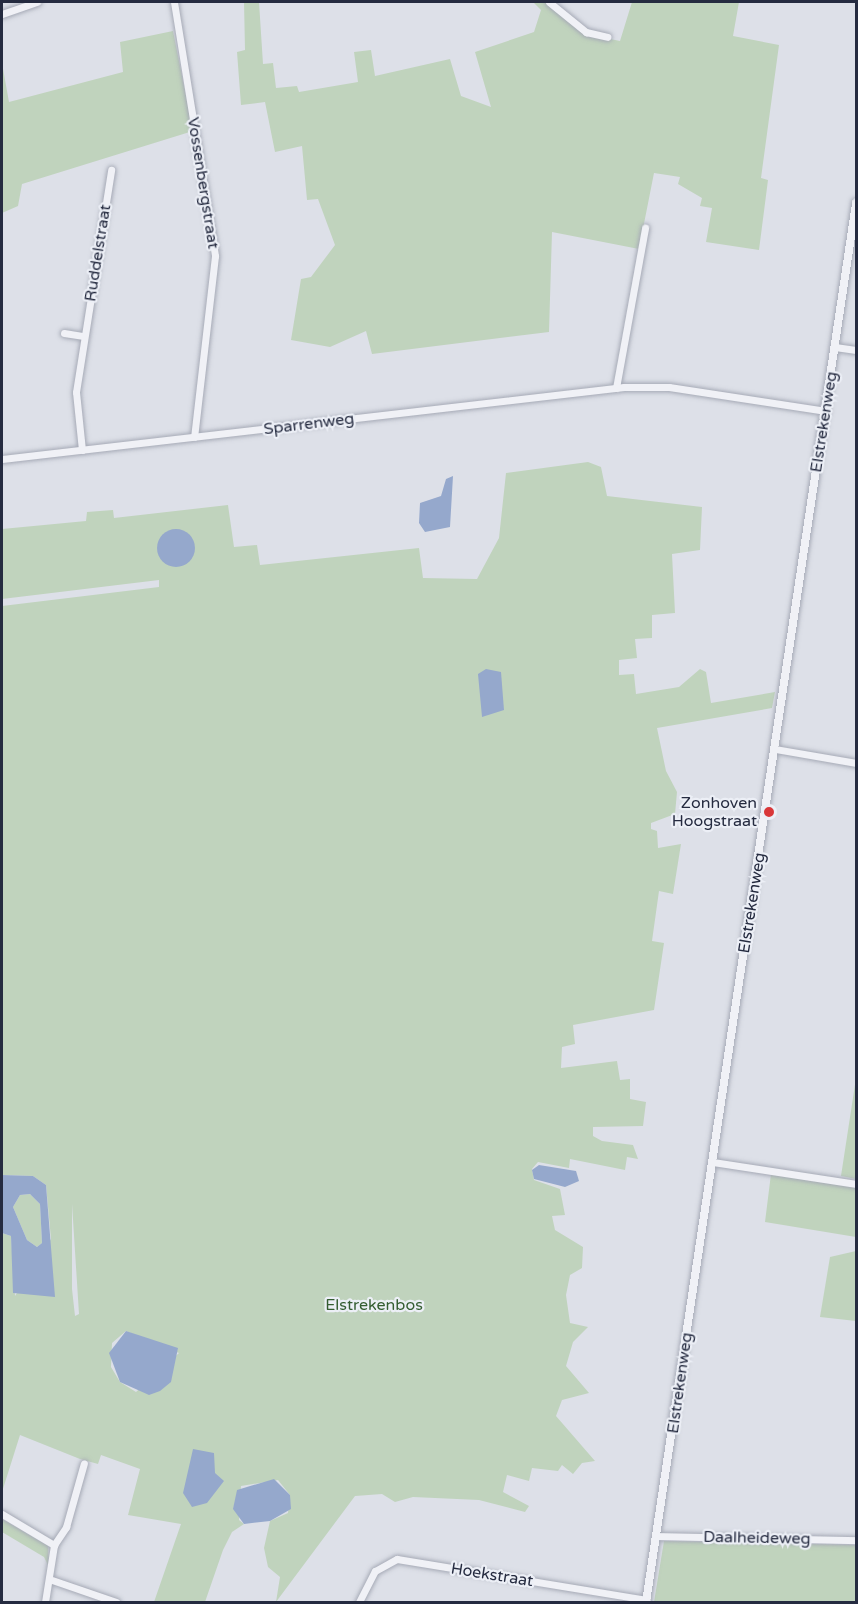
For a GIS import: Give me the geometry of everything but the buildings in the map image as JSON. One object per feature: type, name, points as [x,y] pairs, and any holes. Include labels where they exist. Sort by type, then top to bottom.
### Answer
[{"type":"street","points":[[2,14],[37,2]]},
{"type":"street","name":"Vossenbergstraat","points":[[174,2],[215,256],[194,437]]},
{"type":"street","points":[[549,2],[586,32],[607,37]]},
{"type":"street","name":"Ruddelstraat","points":[[81,450],[76,392],[111,170]]},
{"type":"street","name":"Elstrekenweg","points":[[647,1601],[856,203]]},
{"type":"street","points":[[616,388],[645,228]]},
{"type":"street","points":[[64,333],[84,336]]},
{"type":"street","points":[[835,347],[856,350]]},
{"type":"street","name":"Sparrenweg","points":[[2,459],[616,388],[669,387],[826,411]]},
{"type":"street","points":[[775,749],[856,763]]},
{"type":"street","points":[[713,1162],[856,1184]]},
{"type":"street","points":[[45,1602],[52,1580],[54,1545],[66,1527],[84,1463]]},
{"type":"street","points":[[2,1514],[54,1545]]},
{"type":"street","name":"Daalheideweg","points":[[657,1536],[856,1540]]},
{"type":"street","name":"Hoekstraat","points":[[359,1602],[375,1571],[396,1559],[647,1601]]},
{"type":"street","points":[[52,1580],[116,1602]]},
{"type":"green space","points":[[244,2],[259,2],[263,64],[273,63],[276,88],[297,86],[299,92],[358,82],[354,52],[371,50],[375,76],[450,59],[461,96],[491,107],[475,52],[534,32],[541,10],[533,2],[547,2],[600,37],[620,41],[632,2],[739,2],[733,36],[779,45],[761,178],[768,180],[759,250],[706,242],[712,208],[700,206],[702,198],[678,184],[680,177],[654,173],[639,249],[552,232],[549,332],[372,354],[366,331],[330,347],[291,340],[301,279],[311,277],[335,245],[318,199],[307,200],[302,146],[275,152],[265,102],[241,105],[237,52],[245,50]]},
{"type":"green space","points":[[173,31],[193,131],[22,184],[18,206],[2,213],[2,63],[9,102],[123,72],[120,42]]},
{"type":"green space","name":"Elstrekenbos","points":[[588,462],[601,467],[607,496],[702,507],[700,550],[672,554],[675,613],[652,615],[652,638],[635,639],[637,658],[619,660],[619,675],[634,674],[636,694],[679,687],[700,669],[706,672],[711,703],[775,692],[772,708],[657,728],[666,771],[677,792],[675,814],[651,823],[651,829],[657,831],[658,848],[681,844],[673,894],[659,891],[652,941],[664,943],[654,1010],[573,1025],[575,1044],[562,1047],[561,1068],[617,1061],[620,1080],[630,1079],[630,1099],[646,1102],[643,1126],[593,1127],[593,1136],[602,1141],[633,1145],[638,1159],[627,1157],[625,1170],[570,1159],[569,1168],[538,1162],[532,1169],[534,1180],[560,1189],[565,1215],[552,1216],[555,1230],[583,1247],[582,1268],[570,1275],[566,1295],[570,1323],[588,1327],[573,1342],[566,1366],[589,1393],[562,1400],[556,1416],[595,1461],[582,1463],[573,1474],[562,1465],[558,1471],[532,1468],[529,1481],[507,1475],[503,1492],[529,1506],[525,1512],[479,1500],[413,1497],[395,1502],[382,1494],[355,1496],[276,1602],[280,1577],[268,1567],[264,1548],[270,1521],[288,1513],[290,1495],[278,1480],[241,1486],[239,1520],[244,1524],[232,1532],[223,1550],[205,1602],[154,1602],[181,1524],[128,1515],[140,1469],[101,1455],[98,1464],[80,1459],[20,1435],[2,1492],[2,1233],[11,1236],[15,1296],[51,1239],[46,1185],[33,1176],[2,1175],[2,606],[159,587],[159,580],[2,599],[2,529],[86,521],[87,512],[113,510],[114,518],[228,505],[234,547],[257,545],[260,565],[419,548],[423,578],[477,579],[499,538],[506,473]],"holes":[[[72,1204],[79,1314],[75,1316],[72,1289]],[[126,1331],[179,1353],[136,1392],[120,1382],[111,1367],[112,1343]]]},
{"type":"green space","points":[[856,1078],[856,1179],[841,1176]]},
{"type":"green space","points":[[771,1174],[856,1187],[856,1237],[765,1222]]},
{"type":"green space","points":[[30,1194],[40,1204],[42,1243],[37,1247],[27,1240],[13,1207],[20,1195]]},
{"type":"green space","points":[[856,1251],[856,1321],[820,1317],[830,1257]]},
{"type":"green space","points":[[2,1519],[48,1546],[49,1567],[44,1557],[2,1532]]},
{"type":"green space","points":[[664,1541],[856,1545],[856,1602],[654,1602]]},
{"type":"water","points":[[453,476],[450,527],[425,532],[419,523],[420,503],[441,496],[446,479]]},
{"type":"water","points":[[176,529],[189,535],[195,548],[189,561],[176,567],[163,561],[157,548],[163,535]]},
{"type":"water","points":[[486,669],[501,672],[504,710],[482,717],[478,674]]},
{"type":"water","points":[[539,1165],[576,1171],[579,1181],[565,1187],[534,1179],[532,1170]]},
{"type":"water","points":[[2,1175],[33,1176],[46,1185],[55,1297],[13,1293],[11,1236],[2,1233]],"holes":[[[30,1194],[40,1204],[42,1243],[37,1247],[27,1240],[13,1207],[20,1195]]]},
{"type":"water","points":[[126,1331],[178,1348],[171,1382],[160,1391],[149,1395],[120,1382],[109,1353]]},
{"type":"water","points":[[193,1449],[214,1453],[215,1473],[224,1481],[207,1503],[192,1507],[183,1493]]},
{"type":"water","points":[[274,1479],[290,1495],[291,1509],[270,1521],[244,1524],[233,1509],[237,1490]]},
{"type":"place","name":"Zonhoven Hoogstraat","points":[[769,812]]}]
